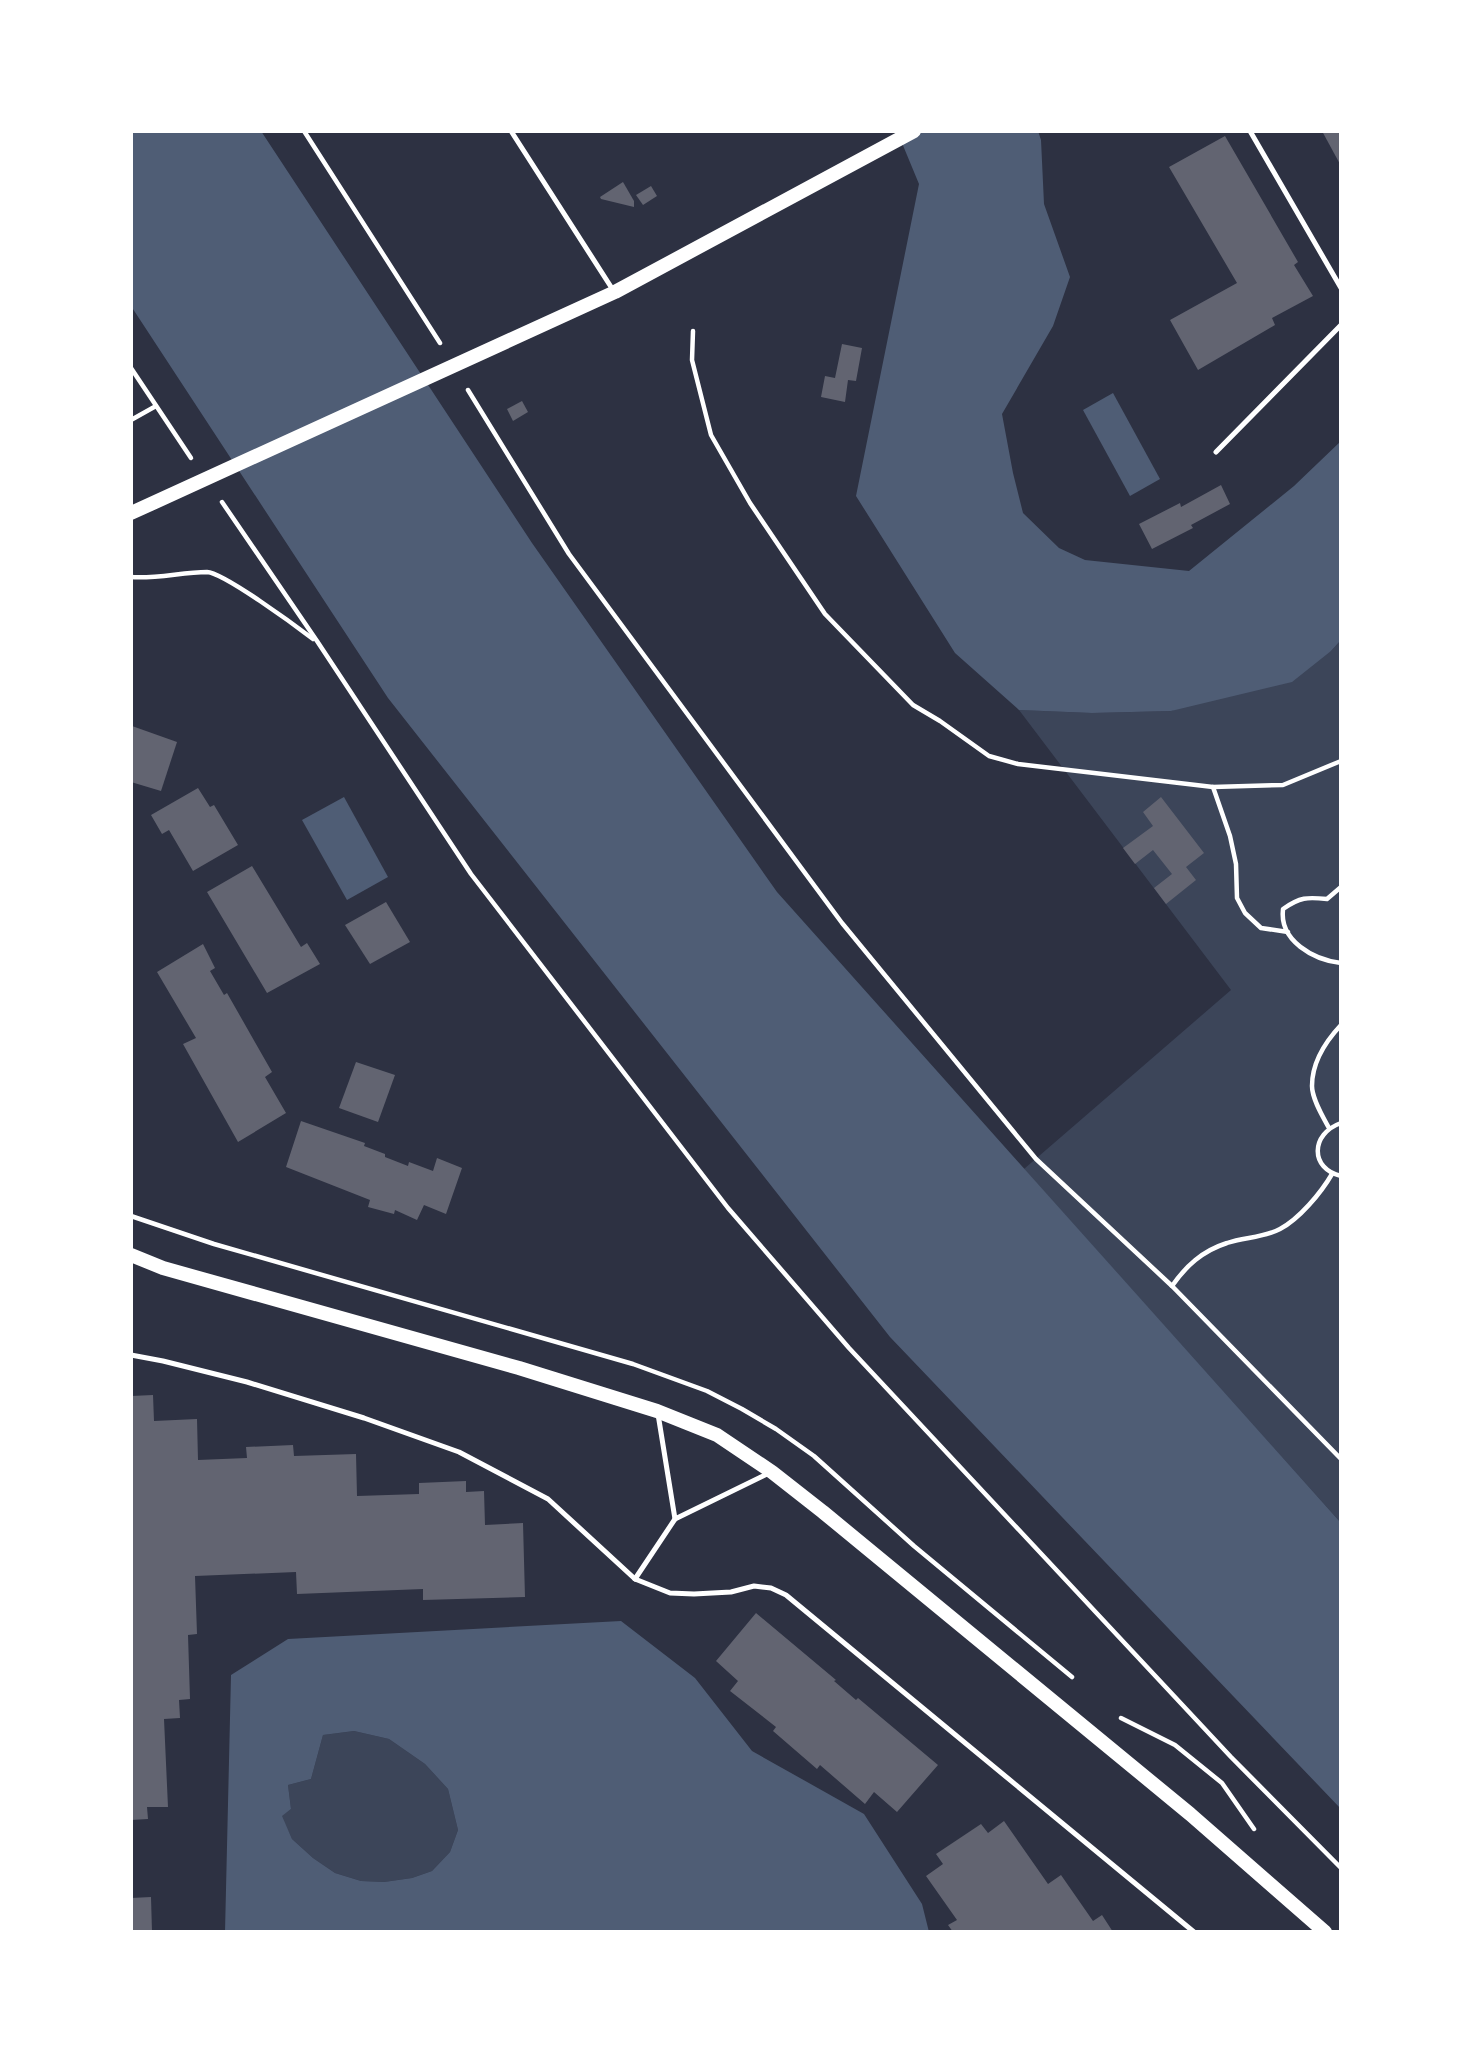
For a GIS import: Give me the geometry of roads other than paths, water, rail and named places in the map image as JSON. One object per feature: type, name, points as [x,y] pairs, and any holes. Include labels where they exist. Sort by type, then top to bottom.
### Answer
[{"type":"main road","points":[[131,513],[615,292],[914,131]]},
{"type":"main road","points":[[131,1255],[163,1268],[519,1368],[657,1411],[717,1435],[772,1472],[1190,1814],[1325,1932]]},
{"type":"lane","points":[[511,131],[615,292]]},
{"type":"lane","points":[[1251,131],[1341,288]]},
{"type":"lane","points":[[1216,452],[1341,325]]},
{"type":"lane","points":[[131,1355],[247,1382],[459,1452],[548,1499],[635,1579],[670,1593],[731,1592],[754,1586],[771,1588],[786,1595],[1194,1932]]},
{"type":"lane","points":[[657,1411],[675,1519]]},
{"type":"lane","points":[[635,1579],[675,1519],[772,1472]]}]
